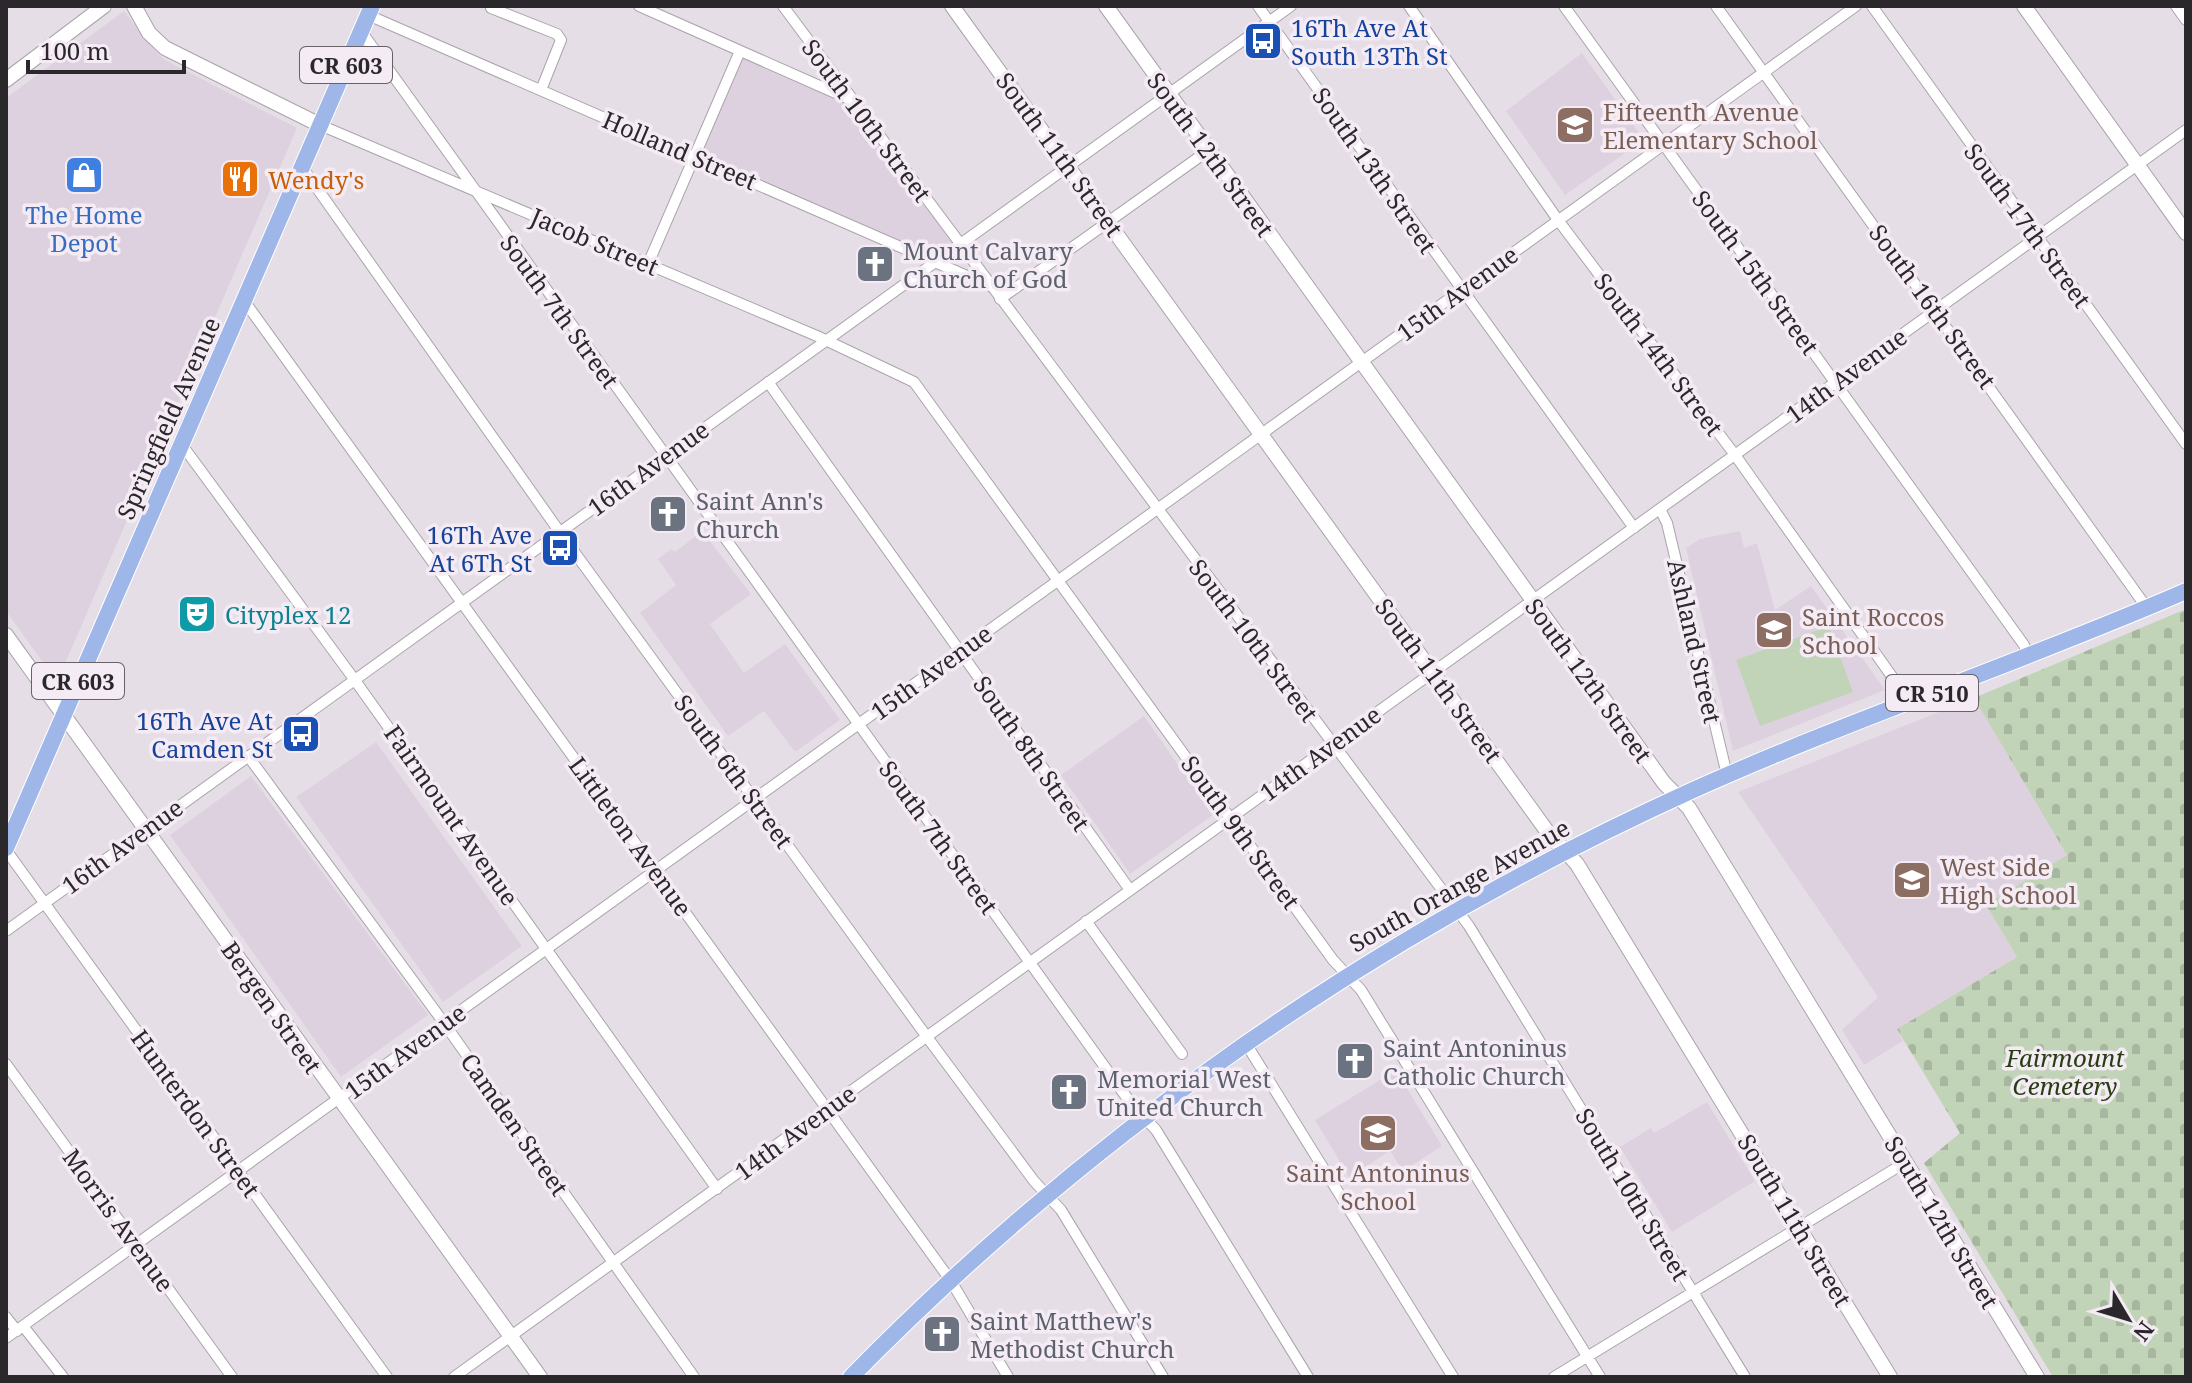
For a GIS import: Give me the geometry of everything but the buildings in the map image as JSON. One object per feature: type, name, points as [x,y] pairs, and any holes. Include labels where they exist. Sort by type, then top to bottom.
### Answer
[{"type":"main road","name":"Springfield Avenue","points":[[6,849],[370,10]]},
{"type":"main road","name":"South Orange Avenue","points":[[851,1377],[951,1281],[1143,1116],[1245,1042],[1456,910],[1565,850],[1727,775],[2029,658],[2186,591]]},
{"type":"street","points":[[6,80],[104,6]]},
{"type":"street","points":[[134,6],[149,33],[165,48],[320,125]]},
{"type":"street","points":[[639,6],[853,100]]},
{"type":"street","name":"South 10th Street","points":[[783,6],[1456,910],[1745,1377]]},
{"type":"street","name":"South 11th Street","points":[[952,6],[1263,433],[1549,834],[1565,850],[1890,1377]]},
{"type":"street","name":"South 12th Street","points":[[1106,6],[1532,601],[1716,851],[2037,1377]]},
{"type":"street","name":"South 13th Street","points":[[1258,6],[1634,528]]},
{"type":"street","name":"16th Avenue","points":[[6,931],[1291,6]]},
{"type":"street","name":"South 14th Street","points":[[1409,6],[1558,220],[1735,455],[1910,702]]},
{"type":"street","name":"South 15th Street","points":[[1564,6],[2024,645],[2029,658]]},
{"type":"street","name":"South 16th Street","points":[[1716,6],[2147,608]]},
{"type":"street","name":"15th Avenue","points":[[6,1338],[1856,6]]},
{"type":"street","name":"South 17th Street","points":[[1872,6],[2186,444]]},
{"type":"street","points":[[2024,6],[2186,233]]},
{"type":"street","points":[[2176,6],[2186,20]]},
{"type":"street","points":[[491,8],[557,34],[561,40],[541,90]]},
{"type":"street","name":"Holland Street","points":[[370,10],[541,90],[991,287]]},
{"type":"street","name":"South 7th Street","points":[[361,31],[471,189],[1029,962],[1156,1130],[1308,1377]]},
{"type":"street","points":[[648,264],[740,51]]},
{"type":"street","name":"Jacob Street","points":[[320,125],[826,340]]},
{"type":"street","name":"14th Avenue","points":[[454,1377],[2186,130]]},
{"type":"street","points":[[1000,299],[1209,150]]},
{"type":"street","name":"South 6th Street","points":[[302,167],[754,800],[1034,1181],[1048,1195],[1163,1377]]},
{"type":"street","name":"Littleton Avenue","points":[[245,302],[951,1281],[1008,1377]]},
{"type":"street","name":"South 9th Street","points":[[826,340],[914,382],[1230,818],[1361,990],[1600,1377]]},
{"type":"street","name":"South 8th Street","points":[[768,382],[1130,890]]},
{"type":"street","name":"Fairmount Avenue","points":[[182,445],[354,679],[717,1189]]},
{"type":"street","name":"Ashland Street","points":[[1660,509],[1667,523],[1727,775]]},
{"type":"street","name":"Bergen Street","points":[[6,635],[540,1377]]},
{"type":"street","name":"Camden Street","points":[[248,756],[444,1023],[694,1377]]},
{"type":"street","name":"Hunterdon Street","points":[[6,849],[387,1377]]},
{"type":"street","points":[[1086,921],[1182,1054]]},
{"type":"street","points":[[1245,1042],[1453,1377]]},
{"type":"street","name":"Morris Avenue","points":[[6,1064],[232,1377]]},
{"type":"street","points":[[1554,1377],[1906,1162]]},
{"type":"street","points":[[6,1317],[20,1328],[63,1377]]},
{"type":"shaded area","points":[[124,11],[165,60],[297,128],[57,682],[6,611],[6,98]]},
{"type":"shaded area","points":[[741,52],[852,102],[958,244],[937,259],[697,156]]},
{"type":"shaded area","name":"Fifteenth Avenue Elementary School","points":[[1582,53],[1644,140],[1565,195],[1506,111]]},
{"type":"shaded area","points":[[702,531],[751,594],[710,624],[744,673],[785,644],[840,720],[795,752],[764,711],[728,736],[640,613],[676,585],[658,559],[671,549],[675,552]]},
{"type":"shaded area","name":"Saint Roccos School","points":[[1740,531],[1744,548],[1757,543],[1775,610],[1811,586],[1885,690],[1733,751],[1686,548],[1700,539]]},
{"type":"shaded area","name":"West Side High School","points":[[1974,698],[2068,855],[1986,905],[2017,957],[1897,1029],[1903,1041],[1864,1065],[1842,1030],[1878,997],[1738,792]]},
{"type":"shaded area","points":[[1144,716],[1213,815],[1130,874],[1061,775]]},
{"type":"shaded area","points":[[376,742],[522,946],[443,1002],[296,797]]},
{"type":"shaded area","points":[[251,776],[428,1015],[341,1077],[170,835]]},
{"type":"shaded area","name":"Saint Antoninus School","points":[[1396,1070],[1442,1146],[1403,1171],[1390,1151],[1349,1177],[1315,1120]]},
{"type":"shaded area","points":[[1707,1102],[1755,1181],[1672,1232],[1620,1147],[1651,1128],[1654,1133]]},
{"type":"green space","name":"Fairmount Cemetery","points":[[2186,609],[2186,1377],[2053,1377],[1924,1163],[1960,1133],[1897,1029],[2017,957],[1986,905],[2067,855],[1974,698]]},
{"type":"green space","points":[[1829,626],[1853,692],[1760,726],[1736,660]]},
{"type":"place","name":"16Th Ave At South 13Th St","points":[[1263,41]]},
{"type":"place","name":"Fifteenth Avenue Elementary School","points":[[1575,125]]},
{"type":"place","name":"The Home Depot","points":[[84,175]]},
{"type":"place","name":"Wendy's","points":[[240,179]]},
{"type":"place","name":"Mount Calvary Church of God","points":[[875,264]]},
{"type":"place","name":"Saint Ann's Church","points":[[668,514]]},
{"type":"place","name":"16Th Ave At 6Th St","points":[[560,548]]},
{"type":"place","name":"Cityplex 12","points":[[197,614]]},
{"type":"place","name":"Saint Roccos School","points":[[1774,630]]},
{"type":"place","name":"16Th Ave At Camden St","points":[[301,734]]},
{"type":"place","name":"West Side High School","points":[[1912,880]]},
{"type":"place","name":"Saint Antoninus Catholic Church","points":[[1355,1061]]},
{"type":"place","name":"Memorial West United Church","points":[[1069,1092]]},
{"type":"place","name":"Saint Antoninus School","points":[[1378,1133]]},
{"type":"place","name":"Saint Matthew's Methodist Church","points":[[942,1334]]}]
